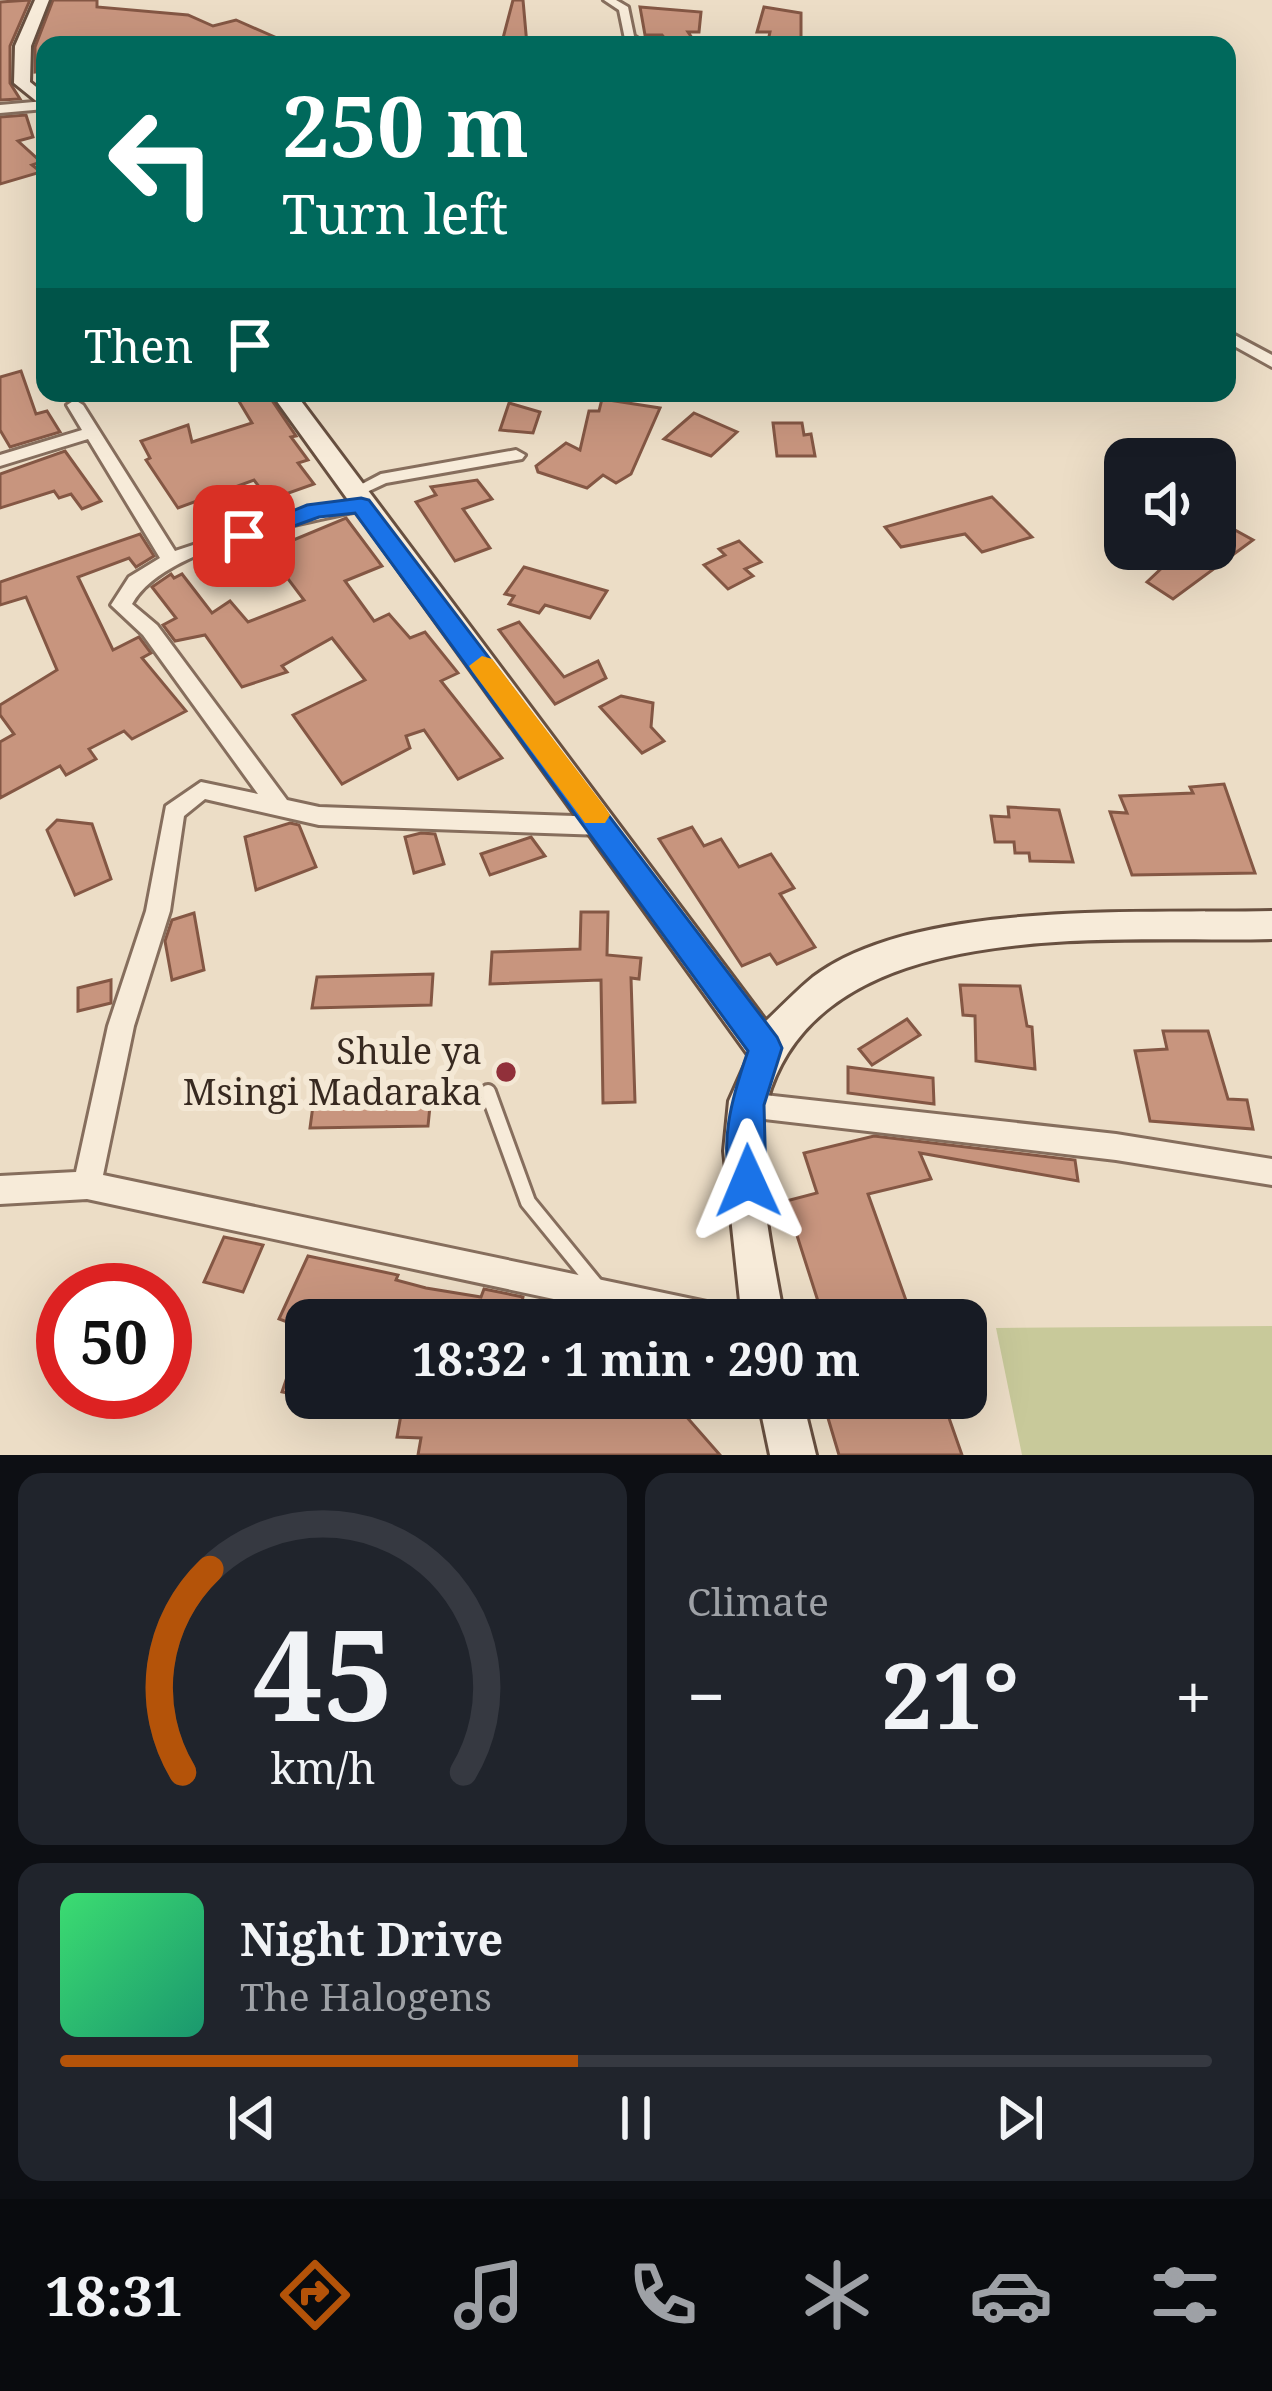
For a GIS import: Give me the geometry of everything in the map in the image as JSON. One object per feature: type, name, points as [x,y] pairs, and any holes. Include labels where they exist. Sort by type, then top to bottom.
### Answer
[{"type":"street","points":[[36,96],[22,83],[23,46],[42,0]]},
{"type":"street","points":[[609,0],[624,9],[629,36]]},
{"type":"street","points":[[0,109],[36,105]]},
{"type":"street","points":[[1236,340],[1272,362]]},
{"type":"street","points":[[290,402],[357,499],[765,1048]]},
{"type":"street","points":[[76,405],[172,562]]},
{"type":"street","points":[[0,461],[92,432]]},
{"type":"street","points":[[280,808],[150,630],[121,605],[137,580],[172,562],[357,499],[382,479],[516,455]]},
{"type":"street","points":[[87,1185],[121,1026],[158,911],[174,812],[201,790],[319,816],[603,826]]},
{"type":"street","points":[[760,1299],[748,1219],[747,1105],[765,1048],[811,999],[897,951],[1029,929],[1272,925]]},
{"type":"street","points":[[747,1105],[1116,1148],[1272,1172]]},
{"type":"street","points":[[0,1190],[87,1185],[620,1299]]},
{"type":"street","points":[[785,1419],[793,1455]]},
{"type":"lane","points":[[488,1092],[528,1202],[605,1296]]},
{"type":"green space","points":[[1272,1326],[1272,1455],[1022,1455],[996,1328]]},
{"type":"building","points":[[30,0],[10,46],[10,83],[20,99],[0,100],[0,2]]},
{"type":"building","points":[[53,0],[97,0],[97,7],[188,15],[213,26],[236,20],[272,36],[39,36]]},
{"type":"building","points":[[513,0],[523,0],[526,36],[504,36]]},
{"type":"building","points":[[640,7],[701,12],[699,32],[688,32],[691,36],[645,35]]},
{"type":"building","points":[[764,7],[801,13],[801,36],[757,32]]},
{"type":"building","points":[[26,115],[33,137],[18,141],[36,157],[32,165],[36,173],[0,184],[0,117]]},
{"type":"building","points":[[21,371],[36,414],[47,411],[60,432],[10,447],[0,430],[0,377]]},
{"type":"building","points":[[239,402],[273,402],[308,460],[298,463],[314,484],[269,500],[254,480],[178,508],[146,460],[150,458],[141,441],[188,425],[192,442],[252,423]]},
{"type":"building","points":[[601,402],[660,408],[631,474],[616,483],[603,475],[587,488],[538,472],[536,466],[566,443],[580,450],[589,411],[599,411]]},
{"type":"building","points":[[509,403],[540,412],[533,433],[500,430]]},
{"type":"building","points":[[694,413],[737,432],[711,456],[664,439]]},
{"type":"building","points":[[773,423],[802,423],[804,435],[811,434],[815,456],[777,456]]},
{"type":"building","points":[[65,451],[101,501],[82,509],[71,494],[59,498],[54,491],[0,508],[0,474]]},
{"type":"building","points":[[477,480],[492,499],[463,509],[490,548],[455,561],[416,502],[436,495],[431,487]]},
{"type":"building","points":[[992,497],[1032,537],[982,552],[965,534],[901,547],[885,527]]},
{"type":"building","points":[[346,518],[382,566],[345,581],[374,621],[389,614],[410,638],[425,632],[458,673],[441,681],[502,758],[458,779],[424,730],[406,736],[410,748],[342,784],[293,715],[365,680],[332,638],[282,666],[287,672],[242,687],[205,635],[175,641],[163,625],[176,618],[152,587],[171,574],[174,578],[182,574],[212,613],[230,601],[248,622],[304,600],[267,551]]},
{"type":"building","points":[[1236,531],[1253,540],[1236,553]]},
{"type":"building","points":[[140,534],[154,556],[136,567],[129,558],[78,577],[113,650],[139,637],[151,653],[142,658],[186,711],[132,739],[124,731],[89,749],[96,759],[66,775],[60,766],[0,798],[0,742],[14,734],[0,715],[0,705],[57,670],[26,597],[0,605],[0,582]]},
{"type":"building","points":[[739,541],[761,562],[745,569],[753,576],[728,589],[704,565],[725,555],[719,549]]},
{"type":"building","points":[[524,567],[607,591],[590,618],[545,605],[539,613],[509,604],[514,596],[505,594]]},
{"type":"building","points":[[1160,570],[1212,570],[1173,599],[1147,582]]},
{"type":"building","points":[[519,622],[564,677],[598,661],[606,678],[555,704],[499,630]]},
{"type":"building","points":[[621,696],[653,703],[651,727],[664,741],[642,753],[600,707]]},
{"type":"building","points":[[1224,784],[1255,873],[1132,875],[1110,812],[1127,813],[1120,796],[1193,793],[1190,787]]},
{"type":"building","points":[[1008,807],[1059,810],[1073,862],[1030,861],[1029,853],[1015,853],[1014,842],[995,842],[991,816],[1009,817]]},
{"type":"building","points":[[57,820],[92,824],[111,879],[75,895],[47,830]]},
{"type":"building","points":[[290,823],[299,825],[316,867],[256,890],[245,837]]},
{"type":"building","points":[[692,827],[704,846],[721,839],[739,867],[771,854],[794,888],[780,894],[815,947],[777,964],[770,954],[742,966],[659,839]]},
{"type":"building","points":[[435,834],[444,864],[414,873],[405,837]]},
{"type":"building","points":[[531,837],[545,856],[490,875],[481,854]]},
{"type":"building","points":[[581,912],[608,912],[607,955],[641,958],[639,979],[631,978],[635,1102],[603,1103],[601,980],[490,984],[492,952],[580,949]]},
{"type":"building","points":[[194,913],[204,970],[172,980],[165,941],[172,920]]},
{"type":"building","points":[[433,974],[431,1005],[312,1008],[317,977]]},
{"type":"building","points":[[111,980],[111,1003],[78,1011],[78,988]]},
{"type":"building","points":[[960,985],[1020,986],[1027,1026],[1032,1027],[1035,1069],[976,1061],[975,1016],[963,1015]]},
{"type":"building","points":[[907,1019],[920,1035],[872,1065],[859,1049]]},
{"type":"building","points":[[1163,1031],[1208,1031],[1228,1099],[1247,1100],[1253,1129],[1150,1121],[1135,1051],[1167,1049]]},
{"type":"building","points":[[848,1067],[933,1078],[934,1104],[848,1093]]},
{"type":"building","points":[[431,1096],[428,1126],[310,1128],[314,1098]]},
{"type":"building","points":[[874,1136],[1075,1160],[1078,1181],[920,1153],[931,1179],[868,1194],[906,1299],[817,1299],[786,1201],[817,1193],[804,1153]]},
{"type":"building","points":[[224,1237],[263,1245],[243,1292],[204,1282]]},
{"type":"building","points":[[308,1256],[398,1275],[396,1280],[426,1288],[481,1297],[484,1289],[523,1297],[523,1299],[288,1299]]},
{"type":"building","points":[[400,1419],[688,1419],[720,1455],[418,1455],[421,1438],[397,1437]]},
{"type":"building","points":[[828,1419],[949,1419],[962,1455],[839,1455]]},
{"type":"slow traffic","points":[[482,666],[595,815]]},
{"type":"place","name":"Shule ya Msingi Madaraka","points":[[506,1072]]},
{"type":"route","points":[[244,536],[315,511],[361,505],[765,1048],[747,1105],[748,1181]]}]
